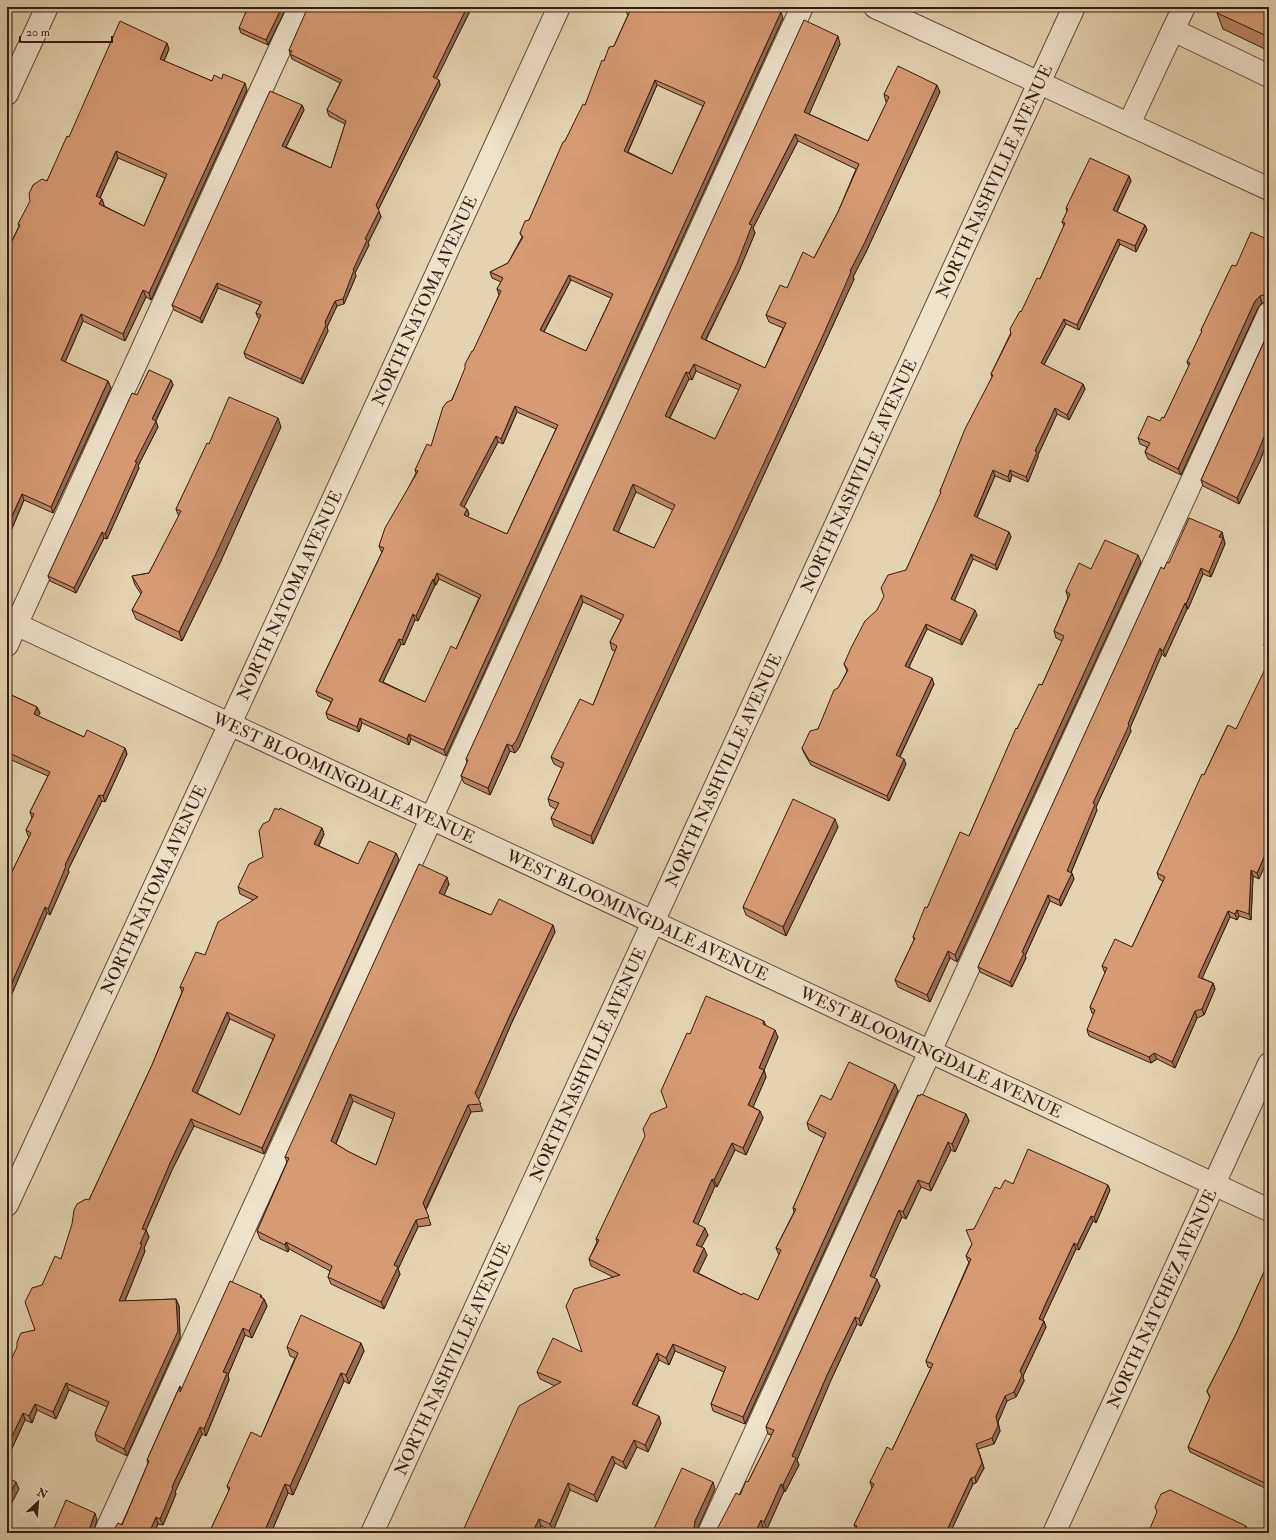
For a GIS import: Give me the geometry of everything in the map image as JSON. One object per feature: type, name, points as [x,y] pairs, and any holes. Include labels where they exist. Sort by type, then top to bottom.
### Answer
[{"type":"street","points":[[7,94],[47,7]]},
{"type":"street","points":[[7,645],[12,622],[299,7]]},
{"type":"street","name":"NORTH NATOMA AVENUE","points":[[7,1204],[230,724],[558,7]]},
{"type":"street","points":[[105,1533],[802,7]]},
{"type":"street","points":[[875,7],[1269,189]]},
{"type":"street","name":"NORTH NASHVILLE AVENUE","points":[[372,1533],[1074,7]]},
{"type":"street","points":[[1129,124],[1184,7]]},
{"type":"street","points":[[1173,30],[1269,76]]},
{"type":"street","points":[[709,1533],[1269,314]]},
{"type":"street","name":"WEST BLOOMINGDALE AVENUE","points":[[12,622],[1269,1210]]},
{"type":"street","name":"NORTH NATCHEZ AVENUE","points":[[1054,1533],[1269,1064]]},
{"type":"building","points":[[248,7],[282,7],[266,40],[239,28]]},
{"type":"building","points":[[308,7],[408,7],[413,9],[414,7],[467,7],[433,77],[439,80],[376,205],[379,211],[365,239],[367,240],[353,270],[343,299],[335,301],[325,322],[326,325],[301,379],[244,353],[261,315],[256,313],[262,302],[217,283],[200,318],[172,305],[270,91],[302,105],[282,146],[331,168],[346,121],[327,110],[342,80],[290,54],[292,51],[289,50]]},
{"type":"building","points":[[626,7],[768,7],[781,12],[444,750],[409,734],[407,739],[360,718],[357,727],[326,713],[333,699],[316,691],[384,548],[379,546],[385,528],[418,471],[415,470],[427,444],[431,446],[443,407],[447,402],[452,400],[465,368],[465,364],[473,351],[501,291],[497,289],[503,278],[490,272],[508,263],[523,237],[520,233],[525,221],[529,220],[563,142],[565,141],[583,104],[585,105],[602,60],[604,61],[609,47],[614,46],[630,11],[625,9]],"holes":[[[655,80],[705,102],[672,174],[624,151]],[[569,275],[613,294],[586,351],[540,330]],[[515,406],[558,425],[507,534],[464,515],[467,509],[460,505],[496,436],[501,439]],[[437,573],[481,595],[456,649],[451,646],[425,702],[379,681],[399,639],[402,640],[413,614],[416,616],[433,579],[434,580]]]},
{"type":"building","points":[[1220,7],[1269,7],[1269,37],[1217,13]]},
{"type":"building","points":[[804,20],[838,36],[804,112],[868,141],[889,97],[884,94],[898,66],[937,85],[864,244],[850,271],[851,272],[820,342],[591,836],[551,818],[559,803],[548,799],[564,763],[551,757],[580,699],[593,705],[617,646],[610,642],[624,615],[581,595],[516,741],[512,746],[507,744],[488,788],[461,776],[468,760],[466,759]],"holes":[[[795,134],[859,164],[838,212],[814,258],[803,252],[787,288],[780,285],[766,315],[786,323],[765,368],[701,338],[737,264],[752,225],[749,224]],[[694,364],[741,385],[715,439],[665,416],[686,372],[689,373]],[[633,484],[675,505],[654,548],[613,530]]]},
{"type":"building","points":[[120,21],[167,43],[160,59],[212,81],[214,75],[222,79],[223,74],[245,83],[149,293],[143,290],[123,334],[81,314],[61,360],[108,381],[51,507],[22,494],[7,527],[7,251],[20,225],[18,224],[30,201],[29,194],[33,185],[42,179],[47,181],[67,136],[69,137]],"holes":[[[116,151],[167,174],[144,226],[99,204],[102,199],[96,196]]]},
{"type":"building","points":[[1090,158],[1129,176],[1113,210],[1145,225],[1135,246],[1118,239],[1077,325],[1064,319],[1041,363],[1083,384],[1067,415],[1055,408],[1035,451],[1037,452],[1026,477],[1010,470],[1008,477],[993,470],[974,516],[1009,532],[995,565],[971,554],[951,599],[975,610],[960,640],[926,624],[905,666],[932,678],[896,755],[904,759],[887,796],[809,760],[802,748],[810,731],[818,729],[834,690],[838,688],[848,670],[844,664],[865,621],[877,610],[884,596],[881,588],[888,575],[906,570],[941,492],[940,491],[965,429],[993,375],[991,374],[1011,334],[1010,329],[1020,311],[1021,312],[1037,278],[1040,279],[1065,223],[1062,222],[1068,209],[1066,208]]},
{"type":"building","points":[[1251,232],[1269,240],[1269,295],[1266,294],[1260,296],[1255,301],[1178,469],[1145,452],[1150,443],[1138,438],[1148,416],[1160,421],[1162,417],[1164,418],[1190,363],[1187,362],[1202,331],[1201,330],[1232,265],[1236,266]]},
{"type":"building","points":[[1269,331],[1269,425],[1237,498],[1201,480]]},
{"type":"building","points":[[149,370],[171,380],[152,419],[156,421],[135,462],[137,462],[105,534],[102,532],[74,588],[48,576],[132,393],[137,395]]},
{"type":"building","points":[[229,397],[278,418],[179,632],[132,610],[142,592],[132,576],[149,573],[181,511],[176,509],[207,443],[209,444]]},
{"type":"building","points":[[1189,518],[1222,532],[1219,537],[1223,538],[1209,572],[1201,568],[1186,604],[1185,603],[1163,651],[1160,648],[1128,724],[1129,725],[1093,803],[1095,804],[1067,871],[1072,873],[1059,900],[1048,895],[1022,952],[1024,953],[1010,982],[978,967],[1161,567],[1164,569],[1167,562],[1169,563]]},
{"type":"building","points":[[1105,540],[1138,555],[955,955],[948,951],[927,995],[895,980],[915,938],[913,937],[925,907],[927,908],[960,832],[969,836],[1016,728],[1017,729],[1039,684],[1042,685],[1064,636],[1054,631],[1070,594],[1066,591],[1079,563],[1091,569]]},
{"type":"building","points":[[1269,633],[1269,647],[1264,645]]},
{"type":"building","points":[[1269,661],[1269,846],[1257,873],[1251,870],[1249,914],[1237,910],[1235,914],[1228,911],[1198,977],[1213,983],[1202,1009],[1195,1011],[1172,1062],[1154,1053],[1149,1057],[1087,1030],[1095,1010],[1090,1007],[1107,968],[1102,966],[1115,939],[1132,947],[1165,877],[1157,873],[1202,774],[1204,775],[1228,725],[1236,729]]},
{"type":"building","points":[[7,693],[37,707],[34,714],[84,737],[87,730],[125,748],[103,796],[99,795],[65,865],[66,866],[48,909],[45,907],[7,994],[7,882],[31,833],[26,830],[34,814],[30,812],[50,772],[7,752]]},
{"type":"building","points":[[793,799],[835,819],[783,927],[743,907]]},
{"type":"building","points":[[275,808],[279,810],[280,808],[322,828],[314,844],[358,864],[369,841],[396,853],[262,1148],[191,1119],[170,1163],[142,1229],[146,1230],[140,1244],[142,1244],[119,1301],[176,1299],[178,1331],[124,1449],[95,1434],[109,1402],[66,1383],[53,1412],[35,1404],[29,1416],[23,1413],[7,1447],[7,1368],[17,1347],[17,1342],[21,1333],[35,1330],[25,1302],[32,1288],[42,1285],[55,1256],[61,1259],[72,1224],[74,1210],[77,1204],[86,1199],[89,1200],[152,1065],[184,988],[180,987],[196,952],[205,955],[218,922],[258,897],[238,887],[249,864],[263,857],[259,831],[263,824],[269,821]],"holes":[[[227,1012],[275,1035],[240,1115],[192,1091]]]},
{"type":"building","points":[[419,864],[447,877],[439,893],[491,915],[499,899],[553,925],[475,1093],[481,1104],[468,1105],[423,1203],[429,1217],[416,1220],[394,1265],[398,1267],[381,1302],[328,1277],[332,1266],[286,1242],[285,1245],[257,1231],[289,1158],[285,1157]],"holes":[[[350,1094],[395,1113],[376,1165],[349,1152],[331,1141]]]},
{"type":"building","points":[[706,996],[764,1021],[763,1024],[775,1030],[759,1068],[764,1070],[748,1105],[760,1111],[743,1148],[732,1143],[714,1180],[712,1179],[693,1222],[705,1228],[696,1245],[704,1248],[693,1271],[742,1295],[743,1293],[758,1300],[781,1250],[776,1248],[796,1209],[793,1208],[826,1133],[807,1123],[821,1095],[831,1100],[849,1062],[895,1084],[743,1417],[711,1404],[726,1367],[673,1344],[666,1358],[657,1353],[632,1404],[659,1416],[645,1445],[634,1440],[623,1462],[612,1456],[594,1495],[568,1483],[550,1524],[539,1519],[532,1533],[462,1533],[519,1406],[561,1382],[537,1372],[553,1338],[582,1352],[566,1306],[574,1289],[620,1275],[589,1259],[599,1240],[596,1239],[645,1136],[643,1129],[651,1114],[667,1107],[661,1091],[687,1033],[690,1034]]},
{"type":"building","points":[[921,1094],[966,1114],[952,1144],[948,1142],[929,1184],[918,1180],[903,1212],[899,1210],[870,1276],[877,1279],[859,1319],[855,1317],[828,1373],[792,1456],[796,1458],[783,1485],[781,1484],[764,1522],[761,1520],[755,1533],[715,1533],[736,1493],[740,1495],[746,1481],[748,1482],[774,1430],[766,1427],[918,1095],[920,1096]]},
{"type":"building","points":[[1028,1149],[1108,1185],[1094,1217],[1091,1216],[1077,1245],[1074,1243],[1045,1305],[1039,1319],[1044,1321],[1020,1371],[1022,1375],[1014,1392],[1005,1396],[996,1416],[998,1426],[992,1438],[976,1444],[982,1463],[975,1477],[971,1478],[947,1530],[948,1533],[854,1533],[857,1526],[854,1525],[874,1484],[870,1482],[887,1447],[892,1450],[933,1364],[926,1361],[971,1259],[966,1256],[972,1244],[966,1230],[974,1229],[995,1187],[1000,1189],[1005,1180],[1013,1184]]},
{"type":"building","points":[[1269,1261],[1269,1485],[1188,1447],[1210,1397],[1207,1391],[1236,1334]]},
{"type":"building","points":[[230,1281],[261,1295],[260,1297],[264,1299],[249,1331],[243,1328],[223,1372],[227,1373],[204,1429],[200,1427],[172,1487],[173,1488],[160,1519],[156,1517],[149,1533],[112,1533],[118,1523],[122,1525],[149,1461],[147,1460],[180,1386],[180,1392]]},
{"type":"building","points":[[301,1315],[361,1343],[346,1375],[341,1373],[290,1486],[285,1484],[265,1530],[270,1532],[209,1533],[230,1488],[227,1486],[251,1432],[261,1437],[298,1353],[287,1347]]},
{"type":"building","points":[[682,1468],[713,1482],[695,1521],[694,1528],[696,1533],[652,1533]]},
{"type":"building","points":[[7,1477],[16,1482],[7,1500]]},
{"type":"building","points":[[1170,1490],[1246,1526],[1242,1533],[1148,1533],[1157,1512],[1155,1507],[1161,1494]]},
{"type":"building","points":[[66,1500],[95,1513],[90,1527],[92,1533],[52,1533]]},
{"type":"building","points":[[7,1527],[20,1533],[7,1533]]}]
